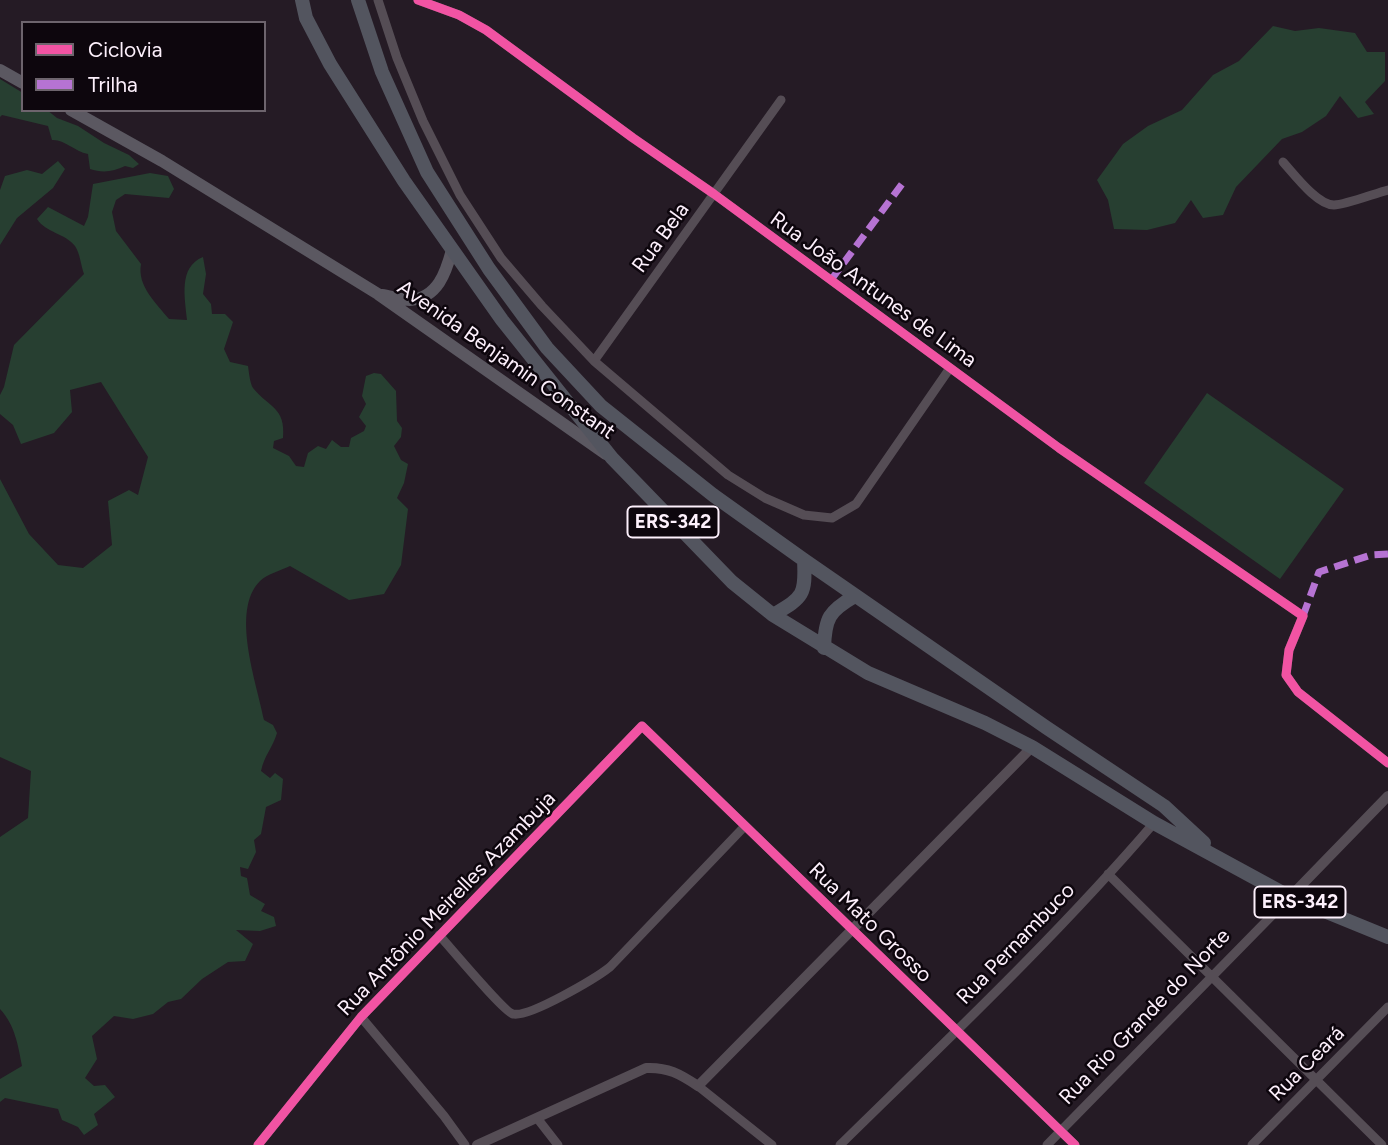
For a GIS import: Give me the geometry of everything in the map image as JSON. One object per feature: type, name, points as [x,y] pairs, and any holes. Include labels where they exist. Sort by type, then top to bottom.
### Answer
[{"type":"main road","name":"ERS-342","points":[[302,0],[306,18],[330,64],[404,181],[502,320],[612,458],[732,582],[773,615],[867,673],[985,723],[1032,747],[1154,823],[1290,897],[1388,937]]},
{"type":"main road","name":"ERS-342","points":[[359,0],[383,72],[427,172],[489,269],[547,348],[610,414],[713,495],[804,560],[1164,806],[1217,856]]},
{"type":"main road","points":[[0,70],[21,82]]},
{"type":"main road","name":"Avenida Benjamin Constant","points":[[75,112],[162,161],[378,294],[612,458]]},
{"type":"main road","name":"Avenida Benjamin Constant","points":[[378,294],[411,300],[429,292],[444,277],[452,250]]},
{"type":"main road","points":[[773,615],[799,598],[806,585],[804,560]]},
{"type":"main road","points":[[824,648],[825,625],[835,607],[855,596]]},
{"type":"street","points":[[378,0],[397,58],[418,109],[460,195],[501,258],[594,361],[728,475],[765,498],[804,515],[832,518],[856,503],[950,368]]},
{"type":"street","name":"Rua João Antunes de Lima","points":[[418,0],[459,15],[486,30],[1059,448],[1303,616],[1289,649],[1286,675],[1298,692],[1388,762]]},
{"type":"street","name":"Rua Bela","points":[[594,361],[781,100]]},
{"type":"street","points":[[1283,162],[1309,190],[1323,201],[1334,205],[1388,190]]},
{"type":"street","name":"Rua Mato Grosso","points":[[642,726],[1074,1145]]},
{"type":"street","name":"Rua Antônio Meirelles Azambuja","points":[[258,1145],[361,1017],[642,726]]},
{"type":"street","points":[[698,1086],[1032,747]]},
{"type":"street","name":"Rua Rio Grande do Norte","points":[[1048,1145],[1388,796]]},
{"type":"street","name":"Rua Pernambuco","points":[[840,1145],[957,1030],[1154,823]]},
{"type":"street","points":[[439,935],[502,1008],[513,1014],[527,1013],[595,979],[610,967],[744,827]]},
{"type":"street","points":[[1108,874],[1382,1145]]},
{"type":"street","name":"Rua Ceará","points":[[1252,1145],[1388,1007]]},
{"type":"street","points":[[361,1017],[465,1145]]},
{"type":"street","points":[[477,1145],[646,1068],[663,1068],[677,1072],[698,1086],[772,1145]]},
{"type":"street","points":[[537,1118],[558,1145]]},
{"type":"green space","points":[[1273,26],[1295,31],[1319,28],[1355,33],[1367,52],[1385,52],[1385,81],[1365,102],[1374,114],[1358,118],[1340,96],[1326,116],[1302,132],[1282,139],[1236,187],[1223,215],[1203,218],[1191,200],[1175,223],[1147,230],[1114,229],[1108,200],[1097,180],[1123,144],[1148,126],[1182,110],[1213,75],[1239,61]]},
{"type":"green space","points":[[0,79],[21,92],[21,112],[50,112],[129,155],[139,164],[133,168],[125,166],[108,171],[90,169],[88,154],[61,141],[52,140],[48,126],[2,115],[0,117]]},
{"type":"green space","points":[[58,161],[65,169],[53,188],[17,218],[0,245],[0,190],[5,176],[27,170],[42,174]]},
{"type":"green space","points":[[150,173],[168,176],[174,189],[169,198],[125,194],[116,200],[112,212],[116,231],[141,264],[142,280],[153,300],[169,319],[187,320],[186,276],[195,262],[203,257],[206,274],[203,294],[211,304],[212,314],[225,314],[233,322],[224,349],[230,362],[248,366],[253,388],[279,414],[283,438],[274,441],[273,448],[289,456],[296,466],[304,467],[308,453],[318,446],[326,449],[332,440],[341,447],[349,447],[351,438],[364,431],[366,426],[359,417],[366,404],[362,396],[366,376],[381,374],[396,391],[397,421],[402,428],[401,437],[394,446],[401,460],[408,464],[397,498],[408,509],[401,565],[384,594],[349,600],[290,566],[260,581],[251,594],[246,628],[248,648],[264,720],[273,725],[277,733],[261,771],[270,778],[275,773],[283,779],[281,800],[266,807],[261,834],[254,840],[256,852],[248,869],[240,867],[241,876],[247,878],[250,895],[265,904],[261,911],[274,917],[276,926],[260,931],[236,930],[253,944],[245,961],[228,962],[202,979],[181,999],[168,1002],[153,1014],[133,1019],[114,1016],[92,1036],[97,1059],[85,1078],[94,1086],[105,1085],[115,1097],[94,1114],[98,1125],[84,1135],[78,1127],[62,1120],[58,1109],[5,1098],[0,1102],[0,1079],[22,1066],[12,1029],[0,1009],[0,837],[28,818],[31,771],[0,757],[0,479],[29,534],[58,565],[83,568],[112,545],[108,501],[129,490],[138,495],[148,457],[101,382],[70,390],[72,412],[54,433],[21,444],[13,425],[0,414],[0,395],[14,345],[84,274],[75,246],[37,219],[48,207],[84,226],[93,184]]},
{"type":"green space","points":[[1207,393],[1344,489],[1280,579],[1144,483]]},
{"type":"marked path","points":[[831,280],[905,180]]},
{"type":"marked path","points":[[1303,616],[1319,572],[1371,555],[1388,554]]},
{"type":"cycle path","points":[[418,0],[459,15],[486,30],[1059,448],[1303,616],[1289,650],[1286,675],[1298,692],[1388,763]]},
{"type":"cycle path","points":[[258,1145],[361,1017],[642,726],[1075,1145]]}]
